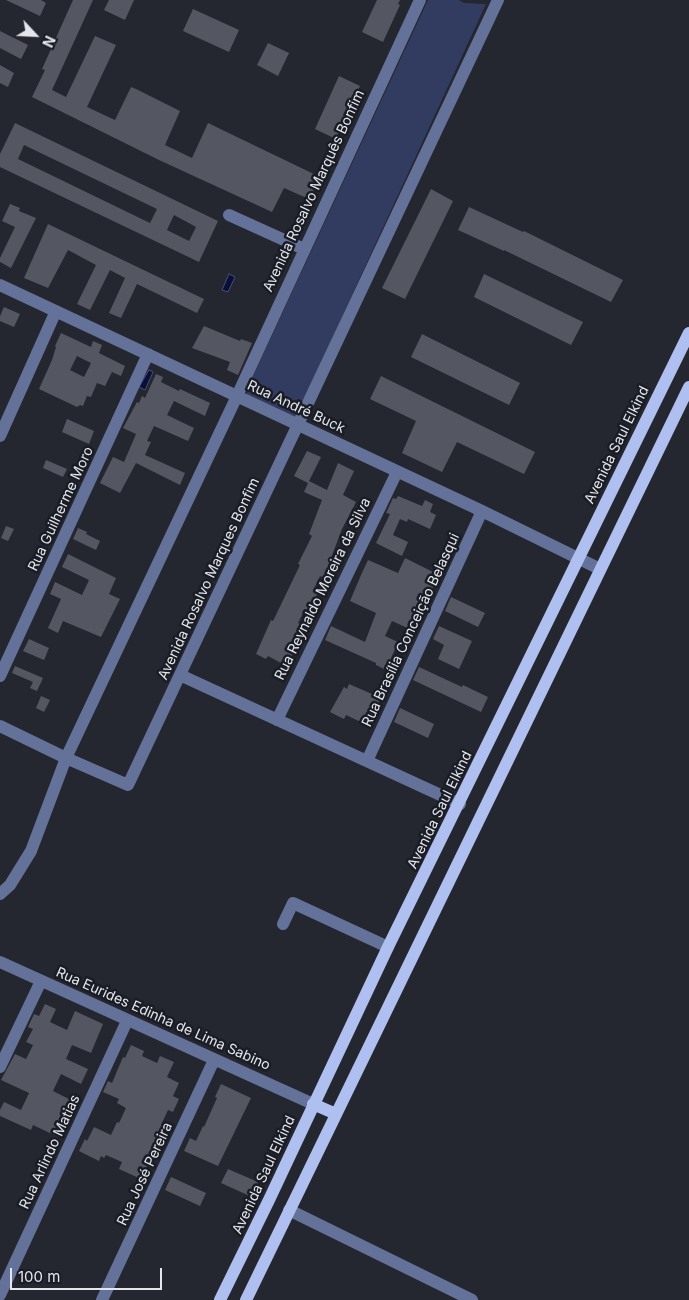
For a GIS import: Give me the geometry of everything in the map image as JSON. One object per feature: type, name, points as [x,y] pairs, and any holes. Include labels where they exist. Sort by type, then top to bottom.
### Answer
[{"type":"main road","name":"Avenida Saul Elkind","points":[[220,1300],[388,947],[460,804],[689,333]]},
{"type":"main road","points":[[246,1300],[689,387]]},
{"type":"main road","points":[[314,1104],[336,1114]]},
{"type":"street","name":"Avenida Rosalvo Marquês Bonfim","points":[[237,396],[420,0]]},
{"type":"street","name":"Avenida Rosalvo Marques Bonfim","points":[[66,758],[128,785],[318,386],[498,0]]},
{"type":"street","points":[[229,215],[304,249]]},
{"type":"street","name":"Rua André Buck","points":[[0,285],[482,511],[600,569]]},
{"type":"street","points":[[0,436],[56,311]]},
{"type":"street","name":"Rua Guilherme Moro","points":[[0,676],[148,354]]},
{"type":"street","points":[[0,894],[10,885],[31,850],[66,758],[237,396]]},
{"type":"street","name":"Rua Reynaldo Moreira da Silva","points":[[278,720],[397,472]]},
{"type":"street","name":"Rua Brasília Conceição Belasqui","points":[[366,761],[482,511]]},
{"type":"street","points":[[180,675],[460,804]]},
{"type":"street","points":[[0,726],[66,758]]},
{"type":"street","points":[[283,924],[293,902],[388,947]]},
{"type":"street","name":"Rua Eurides Edinha de Lima Sabino","points":[[0,962],[314,1104]]},
{"type":"street","points":[[0,1067],[41,981]]},
{"type":"street","name":"Rua Arlindo Matias","points":[[0,1295],[128,1021]]},
{"type":"street","name":"Rua José Pereira","points":[[102,1300],[214,1060]]},
{"type":"street","points":[[289,1210],[472,1300]]},
{"type":"shaded area","points":[[428,0],[459,0],[464,3],[486,4],[296,417],[291,417],[247,394],[247,389]]},
{"type":"shaded area","points":[[229,274],[235,277],[228,292],[222,290]]},
{"type":"shaded area","points":[[149,370],[153,372],[145,390],[139,387]]},
{"type":"building","points":[[6,0],[41,0],[46,3],[40,16]]},
{"type":"building","points":[[73,0],[93,0],[52,90],[66,97],[95,36],[116,45],[87,107],[115,120],[131,87],[136,89],[180,111],[165,145],[192,158],[208,123],[320,177],[309,199],[284,188],[272,212],[159,160],[32,97],[45,70],[42,69]]},
{"type":"building","points":[[109,0],[134,0],[125,20],[104,10]]},
{"type":"building","points":[[377,0],[400,0],[398,4],[400,5],[383,42],[362,32]]},
{"type":"building","points":[[193,9],[239,30],[229,52],[183,31]]},
{"type":"building","points":[[0,31],[28,45],[21,59],[0,48]]},
{"type":"building","points":[[268,43],[289,53],[278,76],[257,65]]},
{"type":"building","points":[[0,65],[14,73],[8,87],[0,83]]},
{"type":"building","points":[[339,76],[360,86],[336,139],[315,129]]},
{"type":"building","points":[[15,123],[218,221],[199,262],[0,167],[0,154]],"holes":[[[24,145],[157,209],[150,223],[18,159]],[[174,215],[196,227],[189,241],[167,230]]]},
{"type":"building","points":[[431,189],[453,201],[405,299],[382,288]]},
{"type":"building","points":[[10,204],[20,208],[19,211],[36,218],[11,268],[0,262],[0,258],[15,227],[2,221]]},
{"type":"building","points":[[469,207],[524,231],[623,280],[611,302],[458,230]]},
{"type":"building","points":[[48,224],[204,299],[197,313],[137,284],[121,318],[109,313],[125,278],[110,270],[90,310],[77,304],[96,265],[68,250],[48,288],[24,278]]},
{"type":"building","points":[[484,274],[583,322],[571,345],[474,297]]},
{"type":"building","points":[[4,307],[20,314],[14,327],[0,321]]},
{"type":"building","points":[[204,326],[240,341],[241,339],[252,343],[238,375],[227,370],[230,362],[192,348]]},
{"type":"building","points":[[61,333],[91,347],[93,341],[102,345],[99,353],[125,366],[121,376],[112,372],[105,386],[97,383],[91,397],[87,396],[83,406],[77,407],[39,389],[52,360],[55,346]],"holes":[[[77,356],[91,363],[84,377],[70,370]]]},
{"type":"building","points":[[422,334],[520,383],[509,405],[411,357]]},
{"type":"building","points":[[156,374],[163,377],[161,382],[210,403],[205,416],[174,401],[167,415],[194,428],[188,441],[154,426],[147,441],[151,442],[145,455],[185,473],[180,485],[136,463],[120,493],[100,483],[113,457],[124,462],[136,434],[123,428],[137,402],[139,403],[142,396],[145,398]]},
{"type":"building","points":[[381,376],[535,452],[524,474],[457,442],[442,472],[402,453],[416,421],[370,399]]},
{"type":"building","points":[[67,419],[94,431],[89,444],[62,432]]},
{"type":"building","points":[[307,451],[321,457],[308,483],[294,476]]},
{"type":"building","points":[[46,460],[67,469],[63,477],[43,468]]},
{"type":"building","points":[[338,463],[354,471],[343,495],[356,502],[342,529],[331,558],[336,560],[327,579],[320,576],[313,591],[318,593],[309,611],[305,609],[298,623],[306,627],[291,658],[288,661],[283,659],[281,663],[268,656],[266,659],[256,654],[271,620],[273,621],[300,565],[298,564],[312,536],[309,534],[322,500],[304,492],[309,481],[327,490]]},
{"type":"building","points":[[398,496],[422,506],[425,500],[433,504],[430,512],[436,515],[430,529],[408,519],[407,522],[400,519],[393,535],[408,542],[402,556],[376,543],[390,514],[386,513],[393,498],[396,499]]},
{"type":"building","points":[[6,526],[14,529],[8,541],[1,538]]},
{"type":"building","points":[[78,528],[100,541],[96,550],[73,539]]},
{"type":"building","points":[[68,554],[116,578],[109,594],[120,599],[101,637],[63,621],[58,633],[48,628],[61,599],[50,594],[55,582],[82,595],[89,580],[62,567]]},
{"type":"building","points":[[405,558],[439,575],[412,630],[392,621],[385,636],[398,642],[386,670],[376,665],[376,663],[325,640],[331,626],[365,642],[376,613],[350,601],[368,560],[398,573]]},
{"type":"building","points":[[451,597],[485,613],[478,627],[445,611]]},
{"type":"building","points":[[439,626],[472,641],[459,669],[438,659],[444,645],[433,639]]},
{"type":"building","points":[[29,639],[49,648],[44,660],[23,651]]},
{"type":"building","points":[[15,666],[43,678],[37,691],[30,688],[33,682],[12,673]]},
{"type":"building","points":[[419,667],[488,697],[481,712],[413,680]]},
{"type":"building","points":[[349,684],[381,698],[375,711],[369,709],[363,723],[346,715],[344,719],[330,712],[344,687],[347,689]]},
{"type":"building","points":[[41,696],[50,700],[44,712],[36,708]]},
{"type":"building","points":[[400,708],[434,724],[428,738],[394,722]]},
{"type":"building","points":[[45,1004],[56,1009],[50,1022],[67,1030],[75,1011],[103,1024],[91,1053],[72,1045],[66,1059],[88,1069],[81,1084],[61,1074],[53,1091],[71,1100],[59,1125],[63,1127],[58,1137],[33,1125],[31,1130],[0,1116],[0,1110],[4,1102],[21,1110],[29,1093],[1,1080],[15,1054],[26,1059],[33,1045],[26,1042],[33,1029],[28,1027],[34,1014],[39,1016]]},
{"type":"building","points":[[131,1045],[144,1051],[142,1056],[157,1063],[160,1056],[174,1062],[167,1077],[179,1083],[173,1096],[179,1099],[173,1112],[168,1110],[161,1125],[165,1127],[141,1179],[119,1169],[122,1162],[106,1155],[104,1158],[101,1156],[99,1161],[79,1151],[94,1127],[111,1135],[117,1122],[119,1123],[126,1108],[117,1103],[119,1099],[103,1092],[108,1081],[112,1083],[123,1057],[125,1058]]},
{"type":"building","points":[[221,1084],[251,1098],[218,1166],[184,1151],[190,1138],[196,1141],[204,1127]]},
{"type":"building","points":[[228,1169],[258,1182],[252,1197],[221,1183]]},
{"type":"building","points":[[171,1177],[206,1193],[200,1206],[165,1190]]}]
